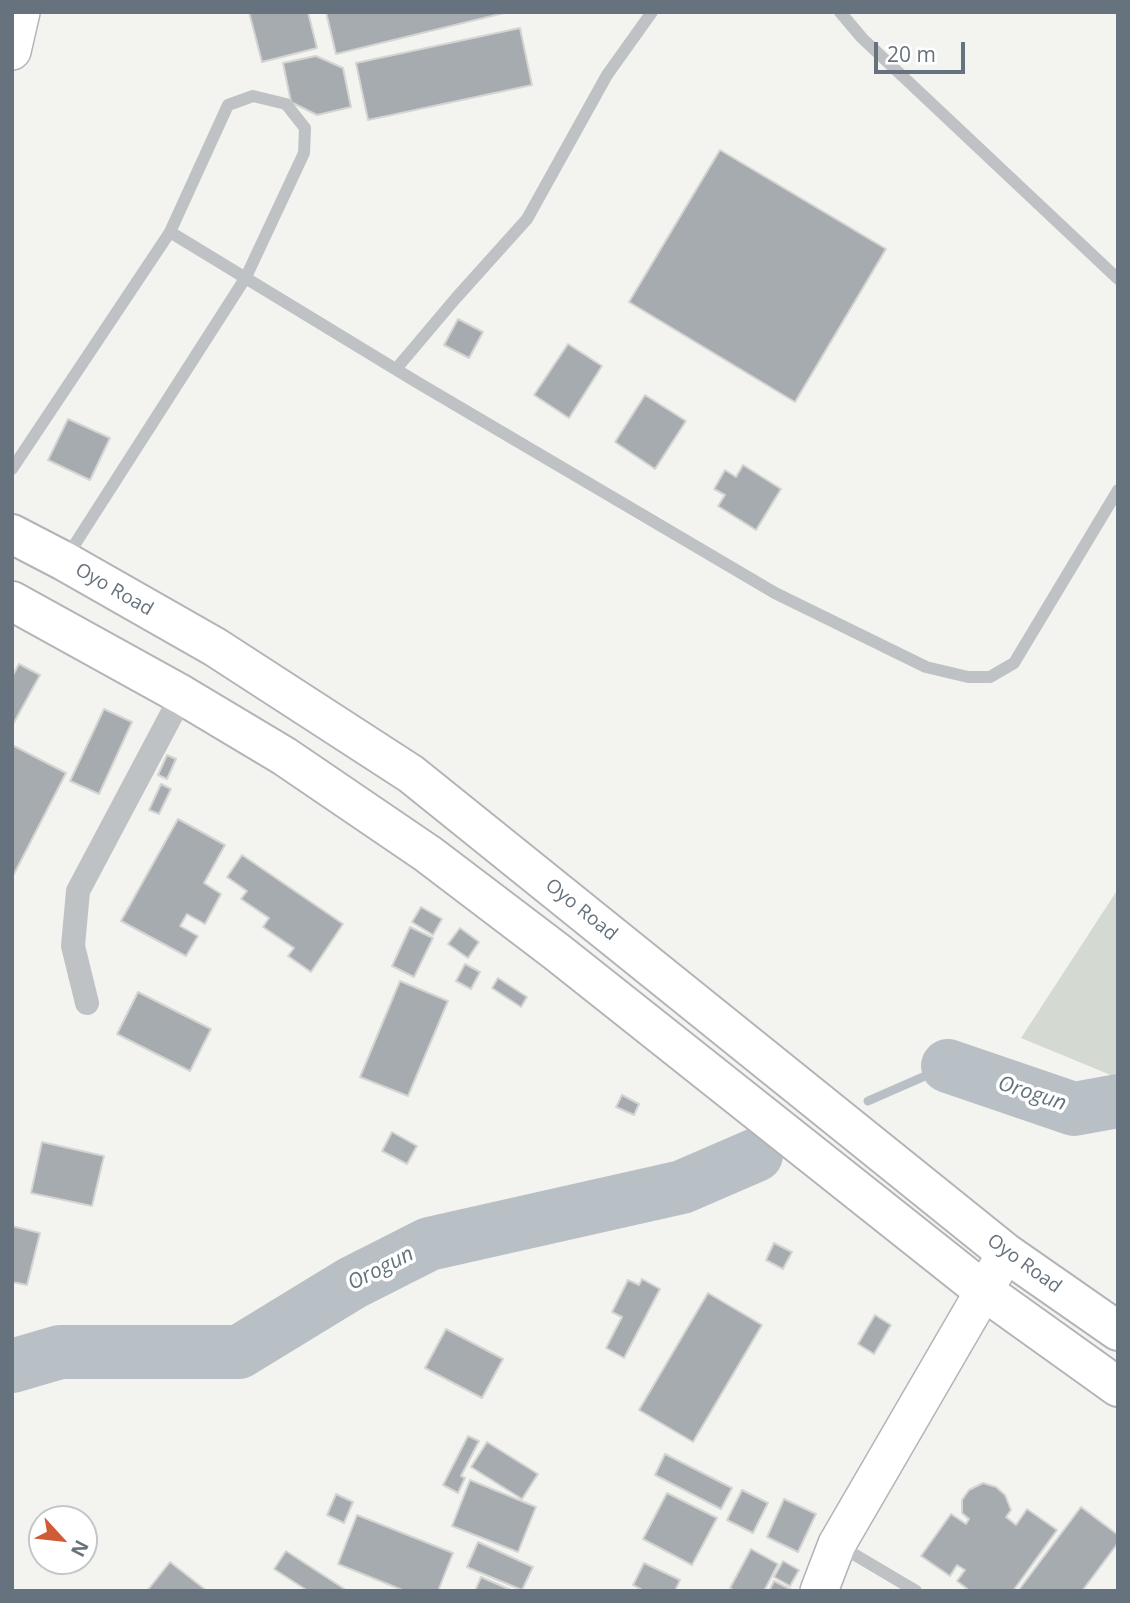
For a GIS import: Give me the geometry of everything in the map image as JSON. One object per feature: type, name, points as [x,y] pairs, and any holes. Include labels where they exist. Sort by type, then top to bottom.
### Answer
[{"type":"highway","name":"Oyo Road","points":[[12,534],[215,647],[411,774],[1006,1253],[1118,1331]]},
{"type":"highway","points":[[12,601],[182,695],[284,756],[428,854],[984,1291],[1118,1387]]},
{"type":"highway","points":[[284,756],[316,713]]},
{"type":"main road","points":[[12,51],[21,12]]},
{"type":"main road","points":[[819,1591],[837,1544],[1006,1253]]},
{"type":"street","points":[[87,1003],[73,946],[78,891],[182,695]]},
{"type":"lane","points":[[396,369],[527,219],[607,75],[652,12]]},
{"type":"lane","points":[[840,12],[863,38],[1118,279]]},
{"type":"lane","points":[[12,469],[170,232],[228,105],[253,96],[286,104],[305,128],[304,153],[246,277],[64,561]]},
{"type":"lane","points":[[170,232],[775,593],[926,667],[968,677],[990,677],[1014,663],[1118,490]]},
{"type":"lane","points":[[837,1544],[916,1591]]},
{"type":"shaded area","points":[[1118,889],[1118,1078],[1021,1038]]},
{"type":"building","points":[[249,12],[308,12],[317,48],[262,62]]},
{"type":"building","points":[[326,12],[508,12],[336,54]]},
{"type":"building","points":[[520,28],[532,85],[368,120],[356,63]]},
{"type":"building","points":[[316,56],[343,68],[351,107],[317,115],[291,102],[283,63]]},
{"type":"building","points":[[720,150],[886,249],[795,402],[629,302]]},
{"type":"building","points":[[458,319],[483,332],[469,358],[444,345]]},
{"type":"building","points":[[568,344],[602,366],[569,418],[534,395]]},
{"type":"building","points":[[645,395],[686,421],[655,469],[615,442]]},
{"type":"building","points":[[68,419],[110,438],[90,480],[48,460]]},
{"type":"building","points":[[743,465],[781,489],[756,530],[718,506],[725,495],[714,489],[725,470],[736,477]]},
{"type":"building","points":[[19,664],[40,675],[12,726],[12,677]]},
{"type":"building","points":[[104,709],[132,722],[99,794],[70,781]]},
{"type":"building","points":[[12,745],[66,773],[14,874],[12,873]]},
{"type":"building","points":[[167,755],[176,759],[167,779],[158,775]]},
{"type":"building","points":[[161,784],[171,789],[159,814],[149,810]]},
{"type":"building","points":[[178,819],[225,845],[204,883],[221,894],[205,924],[187,914],[180,926],[198,936],[186,956],[121,921]]},
{"type":"building","points":[[242,855],[343,924],[311,972],[288,956],[294,948],[263,927],[269,918],[241,899],[247,891],[227,877]]},
{"type":"building","points":[[421,907],[442,919],[433,935],[412,922]]},
{"type":"building","points":[[410,927],[433,938],[414,977],[392,966]]},
{"type":"building","points":[[460,928],[479,942],[468,958],[448,944]]},
{"type":"building","points":[[465,964],[480,972],[471,989],[456,981]]},
{"type":"building","points":[[498,978],[527,997],[521,1007],[492,988]]},
{"type":"building","points":[[400,981],[448,1001],[408,1096],[360,1077]]},
{"type":"building","points":[[138,992],[211,1029],[190,1071],[117,1034]]},
{"type":"building","points":[[622,1095],[639,1104],[634,1115],[616,1107]]},
{"type":"building","points":[[392,1132],[417,1146],[407,1164],[382,1151]]},
{"type":"building","points":[[42,1142],[104,1156],[92,1206],[31,1193]]},
{"type":"building","points":[[12,1226],[40,1233],[27,1285],[12,1282]]},
{"type":"building","points":[[774,1243],[792,1252],[783,1269],[766,1260]]},
{"type":"building","points":[[642,1279],[660,1289],[624,1358],[606,1348],[622,1317],[612,1312],[628,1280],[639,1285]]},
{"type":"building","points":[[708,1293],[762,1325],[693,1442],[639,1410]]},
{"type":"building","points":[[875,1315],[891,1325],[874,1354],[858,1344]]},
{"type":"building","points":[[446,1329],[503,1359],[482,1398],[425,1368]]},
{"type":"building","points":[[468,1436],[479,1441],[461,1476],[465,1478],[458,1493],[443,1485]]},
{"type":"building","points":[[487,1442],[538,1474],[522,1499],[471,1467]]},
{"type":"building","points":[[665,1454],[732,1488],[721,1509],[655,1475]]},
{"type":"building","points":[[470,1480],[536,1507],[518,1552],[452,1526]]},
{"type":"building","points":[[983,1483],[996,1487],[1005,1495],[1011,1510],[1006,1517],[1016,1525],[1027,1509],[1057,1530],[1013,1591],[970,1591],[957,1581],[965,1570],[957,1565],[950,1576],[921,1556],[951,1514],[966,1524],[969,1519],[962,1513],[962,1500],[969,1490]]},
{"type":"building","points":[[742,1490],[768,1503],[753,1533],[727,1520]]},
{"type":"building","points":[[667,1493],[717,1518],[692,1565],[643,1539]]},
{"type":"building","points":[[336,1494],[353,1502],[344,1523],[327,1515]]},
{"type":"building","points":[[784,1499],[816,1514],[798,1552],[767,1537]]},
{"type":"building","points":[[1081,1507],[1118,1535],[1118,1543],[1082,1591],[1018,1591]]},
{"type":"building","points":[[357,1515],[453,1553],[438,1591],[405,1591],[338,1564]]},
{"type":"building","points":[[478,1542],[533,1567],[522,1590],[467,1567]]},
{"type":"building","points":[[751,1549],[778,1564],[764,1591],[735,1591],[730,1588]]},
{"type":"building","points":[[286,1551],[346,1591],[308,1591],[274,1569]]},
{"type":"building","points":[[783,1561],[799,1570],[790,1586],[774,1577]]},
{"type":"building","points":[[170,1562],[207,1591],[147,1591]]},
{"type":"building","points":[[644,1563],[680,1580],[675,1591],[644,1591],[633,1585]]},
{"type":"building","points":[[481,1577],[513,1591],[475,1591]]},
{"type":"building","points":[[774,1581],[792,1590],[792,1591],[769,1591]]},
{"type":"waterway","points":[[868,1101],[948,1066]]},
{"type":"waterway","name":"Orogun","points":[[948,1066],[1074,1109],[1118,1101]]},
{"type":"waterway","name":"Orogun","points":[[12,1366],[60,1352],[239,1352],[352,1283],[429,1244],[682,1187],[756,1155]]}]
